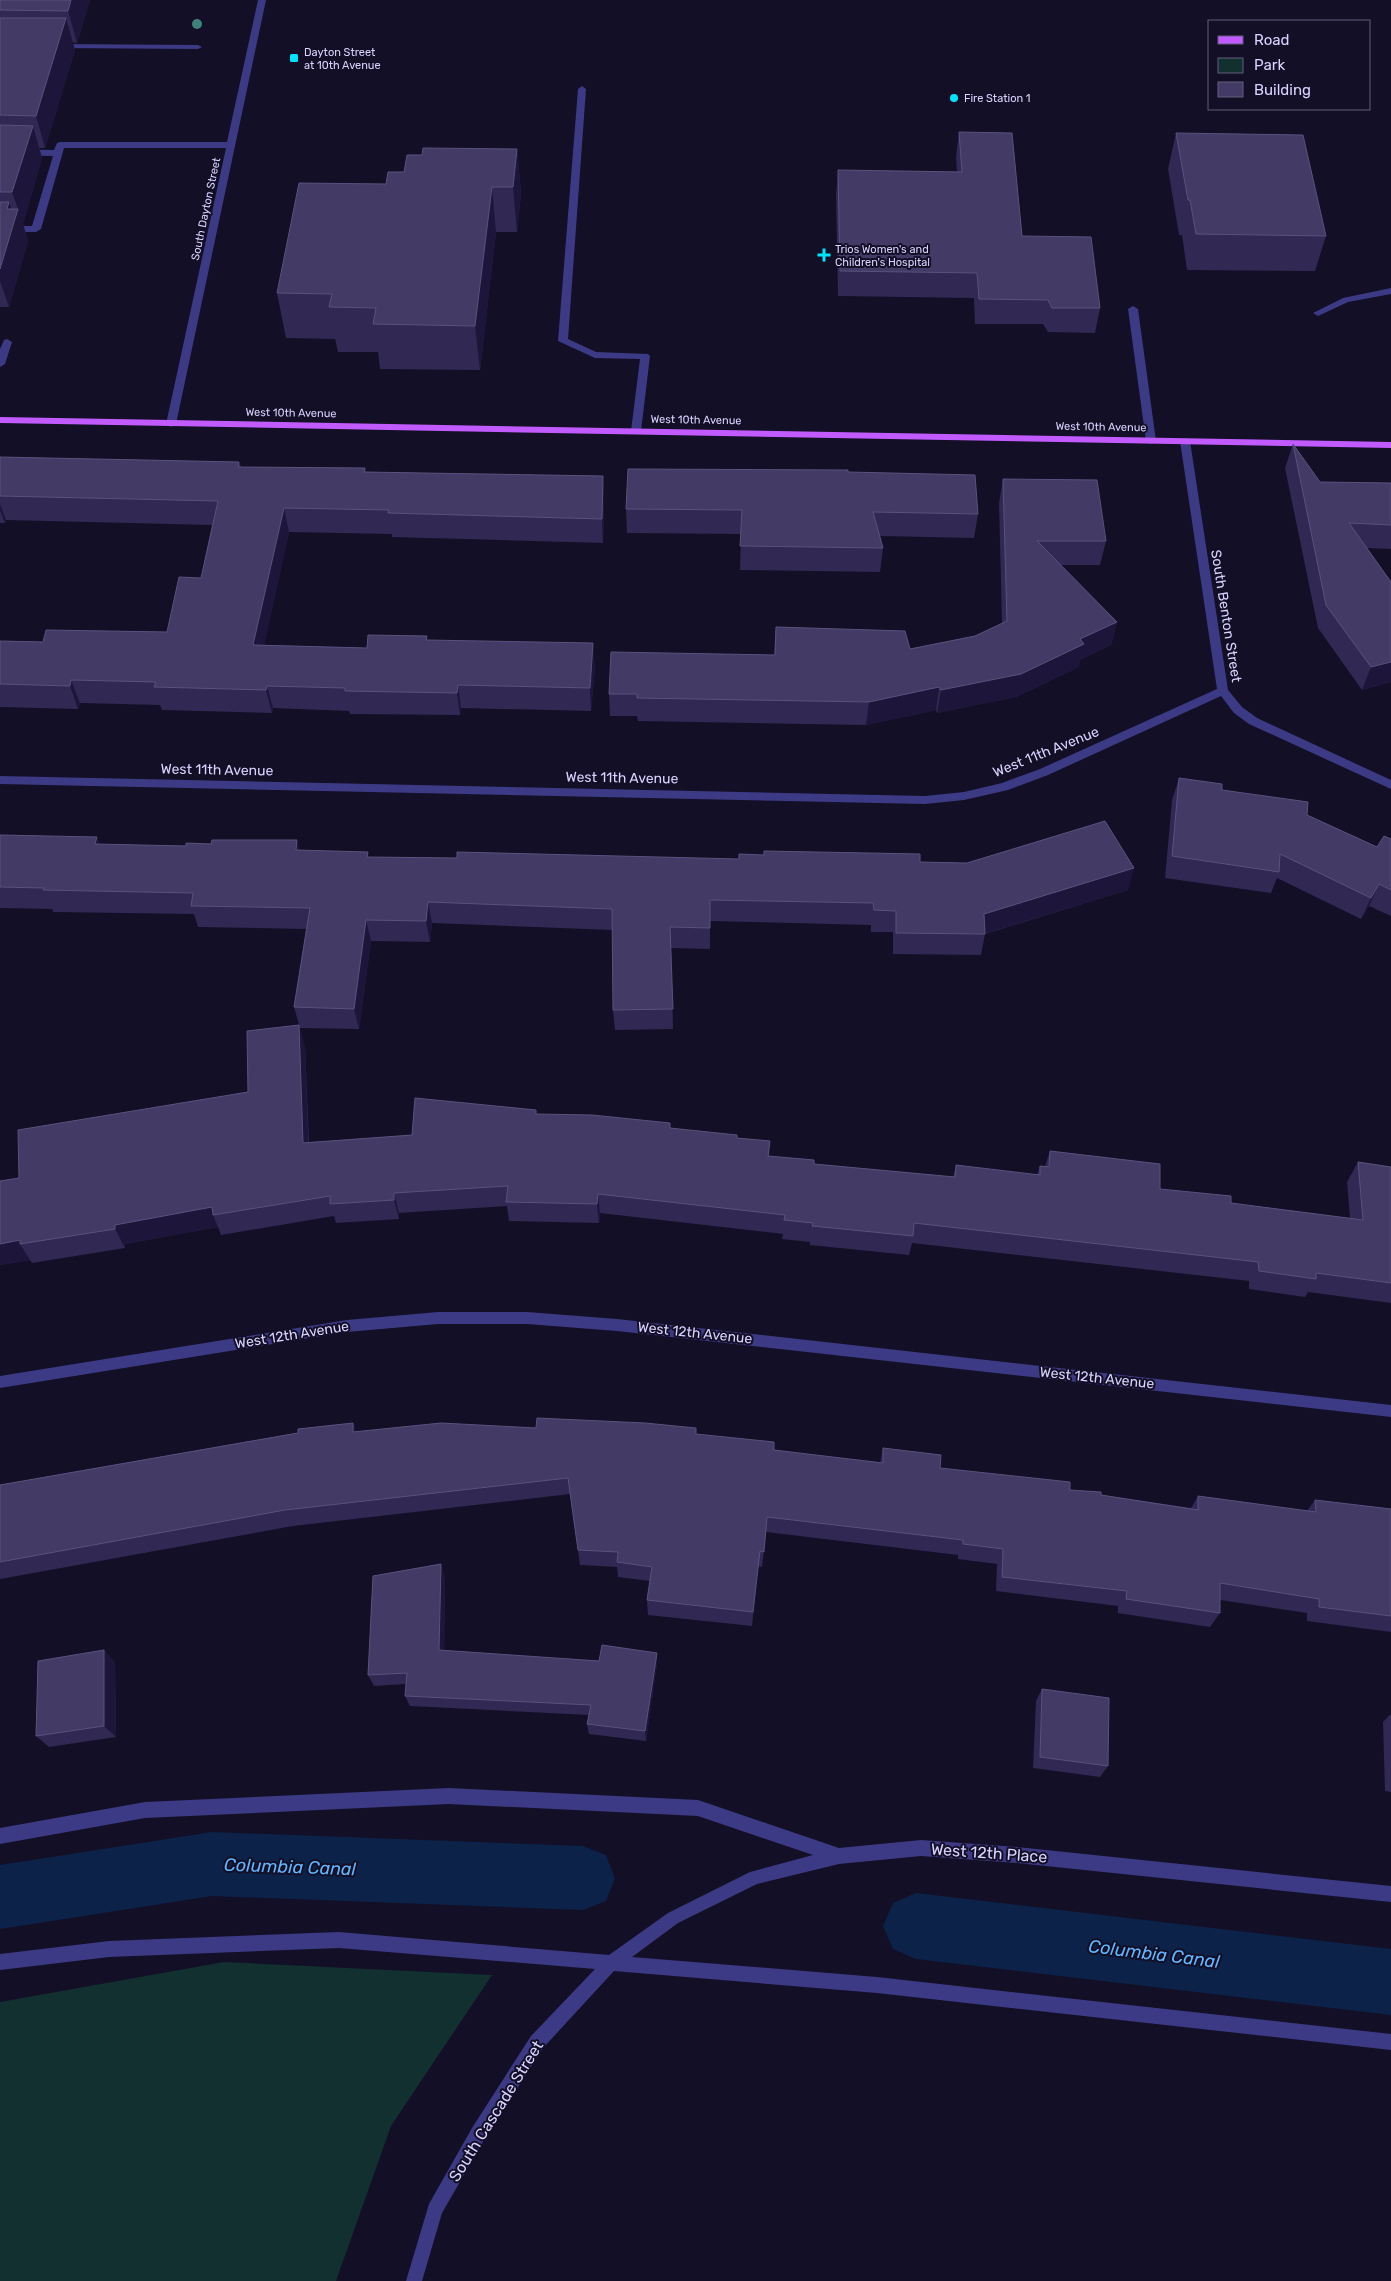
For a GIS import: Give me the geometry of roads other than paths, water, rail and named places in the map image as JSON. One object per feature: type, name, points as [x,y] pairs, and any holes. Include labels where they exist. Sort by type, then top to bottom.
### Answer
[{"type":"main road","name":"West 10th Avenue","points":[[0,420],[1391,445]]},
{"type":"street","name":"South Dayton Street","points":[[172,424],[262,0]]},
{"type":"street","points":[[46,46],[198,47]]},
{"type":"street","points":[[582,89],[563,341],[594,355],[644,356],[636,431]]},
{"type":"street","points":[[0,229],[36,230],[60,145],[231,145]]},
{"type":"street","points":[[0,152],[58,153]]},
{"type":"street","points":[[1318,313],[1346,300],[1391,291]]},
{"type":"street","points":[[1133,309],[1151,441]]},
{"type":"street","points":[[0,364],[7,342]]},
{"type":"street","name":"South Benton Street","points":[[1185,441],[1222,691],[1238,710],[1253,721],[1391,785]]},
{"type":"street","name":"West 11th Avenue","points":[[0,780],[926,800],[964,796],[1004,787],[1044,772],[1222,691]]},
{"type":"street","name":"West 12th Avenue","points":[[0,1382],[347,1326],[438,1318],[527,1318],[617,1325],[1391,1411]]},
{"type":"street","points":[[0,1836],[145,1810],[449,1796],[698,1808],[839,1856]]},
{"type":"street","name":"West 12th Place","points":[[612,1962],[673,1918],[755,1877],[839,1856],[921,1848],[1018,1855],[1391,1894]]},
{"type":"street","points":[[0,1962],[109,1949],[339,1940],[877,1985],[1391,2042]]},
{"type":"street","name":"South Cascade Street","points":[[414,2281],[435,2210],[478,2134],[537,2042],[612,1962]]},
{"type":"waterway","name":"Columbia Canal","points":[[0,1897],[212,1864],[583,1878]]},
{"type":"waterway","name":"Columbia Canal","points":[[916,1926],[1391,1982]]},
{"type":"place","name":"Dayton Street at 10th Avenue","points":[[294,58]]},
{"type":"place","name":"Fire Station 1","points":[[954,98]]},
{"type":"place","name":"Trios Women's and Children's Hospital","points":[[824,255]]}]
